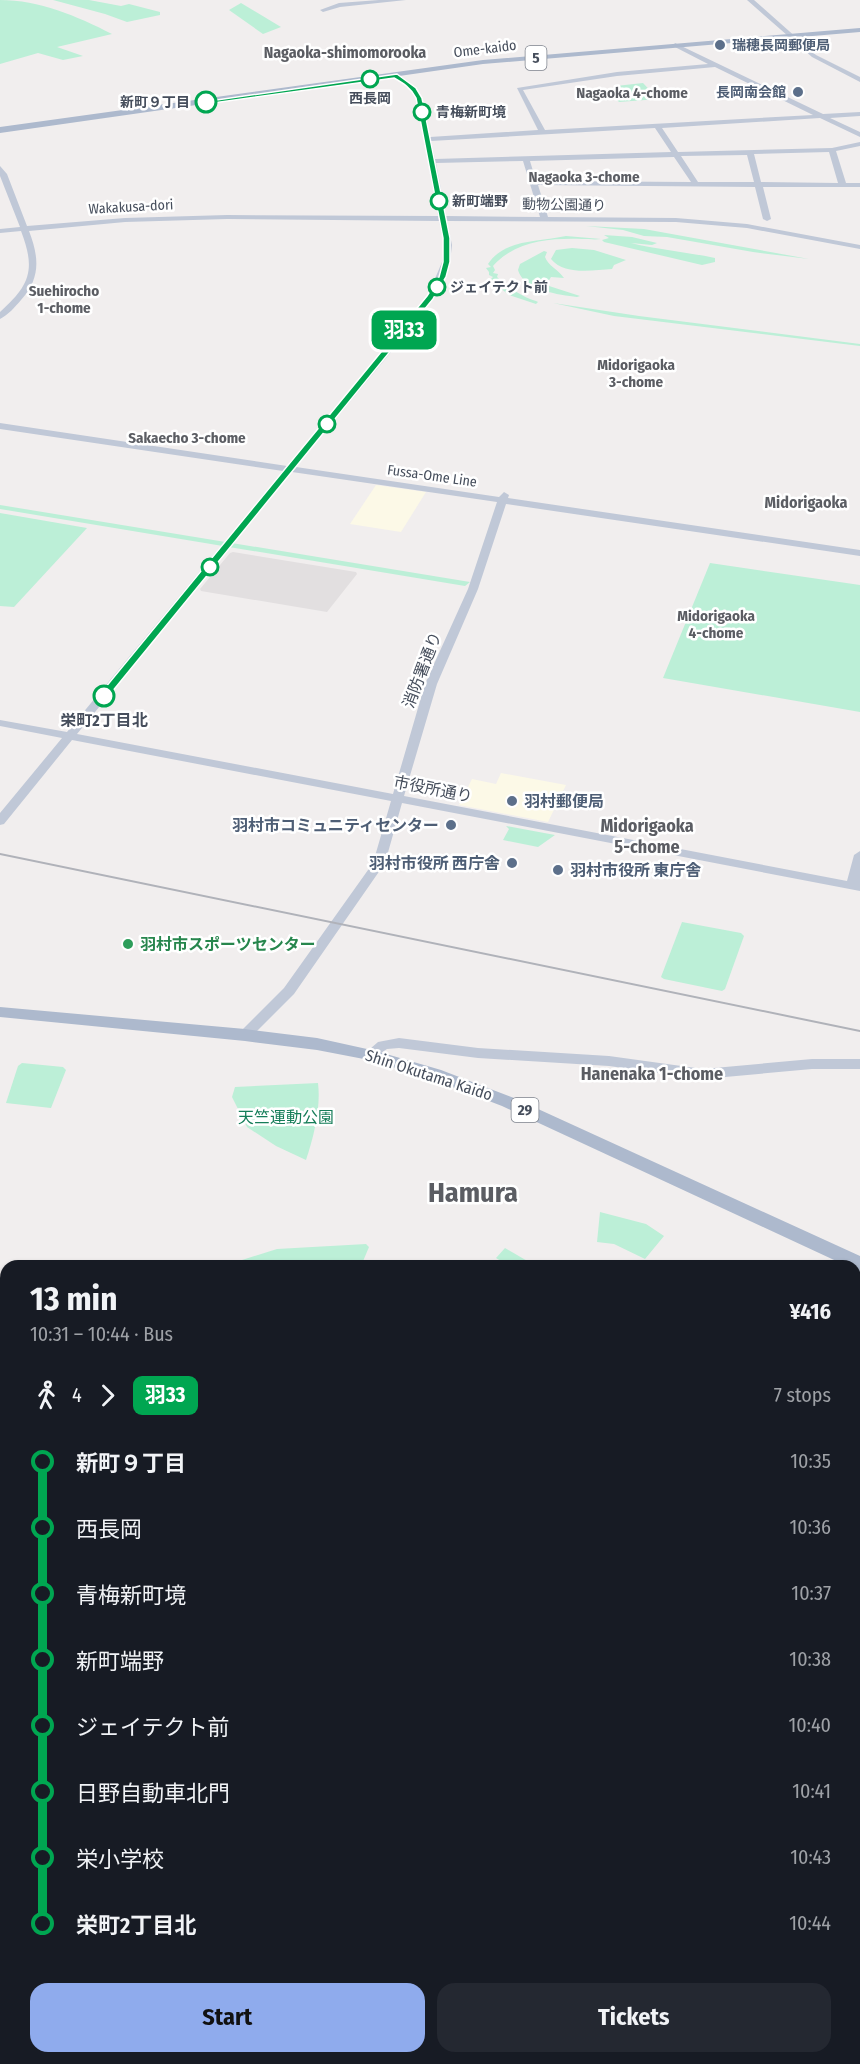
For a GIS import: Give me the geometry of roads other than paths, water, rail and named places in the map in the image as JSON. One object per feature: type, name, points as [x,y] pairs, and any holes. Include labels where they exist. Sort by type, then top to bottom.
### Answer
[{"type":"main road","name":"Ome-kaido","points":[[0,130],[512,60],[860,30]]},
{"type":"main road","name":"Shin Okutama Kaido","points":[[0,1012],[298,1041],[370,1055],[444,1077],[508,1102],[851,1260]]},
{"type":"street","points":[[323,10],[336,5],[402,0]]},
{"type":"street","points":[[750,0],[818,59],[860,80]]},
{"type":"street","points":[[676,45],[860,135]]},
{"type":"street","points":[[543,133],[519,88],[617,74],[716,65]]},
{"type":"street","points":[[843,72],[860,71]]},
{"type":"street","points":[[0,821],[435,290],[444,272],[448,254],[428,139],[417,94],[394,75]]},
{"type":"street","points":[[428,139],[860,114]]},
{"type":"street","points":[[657,126],[696,184]]},
{"type":"street","points":[[432,161],[832,150],[860,144]]},
{"type":"street","points":[[832,150],[843,185]]},
{"type":"street","points":[[750,152],[767,219]]},
{"type":"street","points":[[526,159],[544,219]]},
{"type":"street","points":[[0,168],[33,252],[34,273],[22,295],[0,316]]},
{"type":"street","points":[[533,183],[860,185]]},
{"type":"street","name":"動物公園通り","points":[[265,217],[721,223],[860,247]]},
{"type":"street","name":"Wakakusa-dori","points":[[0,231],[145,219],[265,217]]},
{"type":"street","name":"Fussa-Ome Line","points":[[0,423],[860,553]]},
{"type":"street","name":"Fussa-Ome Line","points":[[502,498],[860,548]]},
{"type":"street","name":"消防署通り","points":[[245,1035],[289,990],[380,859],[431,684],[473,589],[502,498]]},
{"type":"street","name":"市役所通り","points":[[0,723],[856,886]]},
{"type":"street","points":[[856,886],[860,855]]},
{"type":"street","points":[[370,1055],[383,1045],[399,1043],[478,1053],[609,1061],[711,1075],[812,1064],[860,1064]]},
{"type":"railway","points":[[0,854],[860,1031]]},
{"type":"place","name":"瑞穂長岡郵便局","points":[[720,45]]},
{"type":"place","name":"西長岡","points":[[370,79]]},
{"type":"place","name":"長岡南会館","points":[[798,92]]},
{"type":"place","name":"新町９丁目","points":[[206,102]]},
{"type":"place","name":"青梅新町境","points":[[422,112]]},
{"type":"place","name":"新町端野","points":[[439,201]]},
{"type":"place","name":"ジェイテクト前","points":[[437,287]]},
{"type":"place","name":"栄町2丁目北","points":[[104,696]]},
{"type":"place","name":"羽村郵便局","points":[[512,801]]},
{"type":"place","name":"羽村市コミュニティセンター","points":[[451,825]]},
{"type":"place","name":"羽村市役所 西庁舎","points":[[512,863]]},
{"type":"place","name":"羽村市役所 東庁舎","points":[[558,870]]},
{"type":"place","name":"羽村市スポーツセンター","points":[[128,944]]},
{"type":"district","name":"Nagaoka-shimomorooka","points":[[345,52]]},
{"type":"district","name":"Nagaoka 4-chome","points":[[632,93]]},
{"type":"district","name":"Nagaoka 3-chome","points":[[584,177]]},
{"type":"district","name":"Suehirocho 1-chome","points":[[64,300]]},
{"type":"district","name":"Midorigaoka 3-chome","points":[[636,374]]},
{"type":"district","name":"Sakaecho 3-chome","points":[[187,438]]},
{"type":"district","name":"Midorigaoka","points":[[806,502]]},
{"type":"district","name":"Midorigaoka 4-chome","points":[[716,624]]},
{"type":"district","name":"Midorigaoka 5-chome","points":[[647,836]]},
{"type":"district","name":"Hanenaka 1-chome","points":[[652,1074]]},
{"type":"district","name":"Hamura","points":[[473,1192]]},
{"type":"park label","name":"天竺運動公園","points":[[286,1117]]}]
